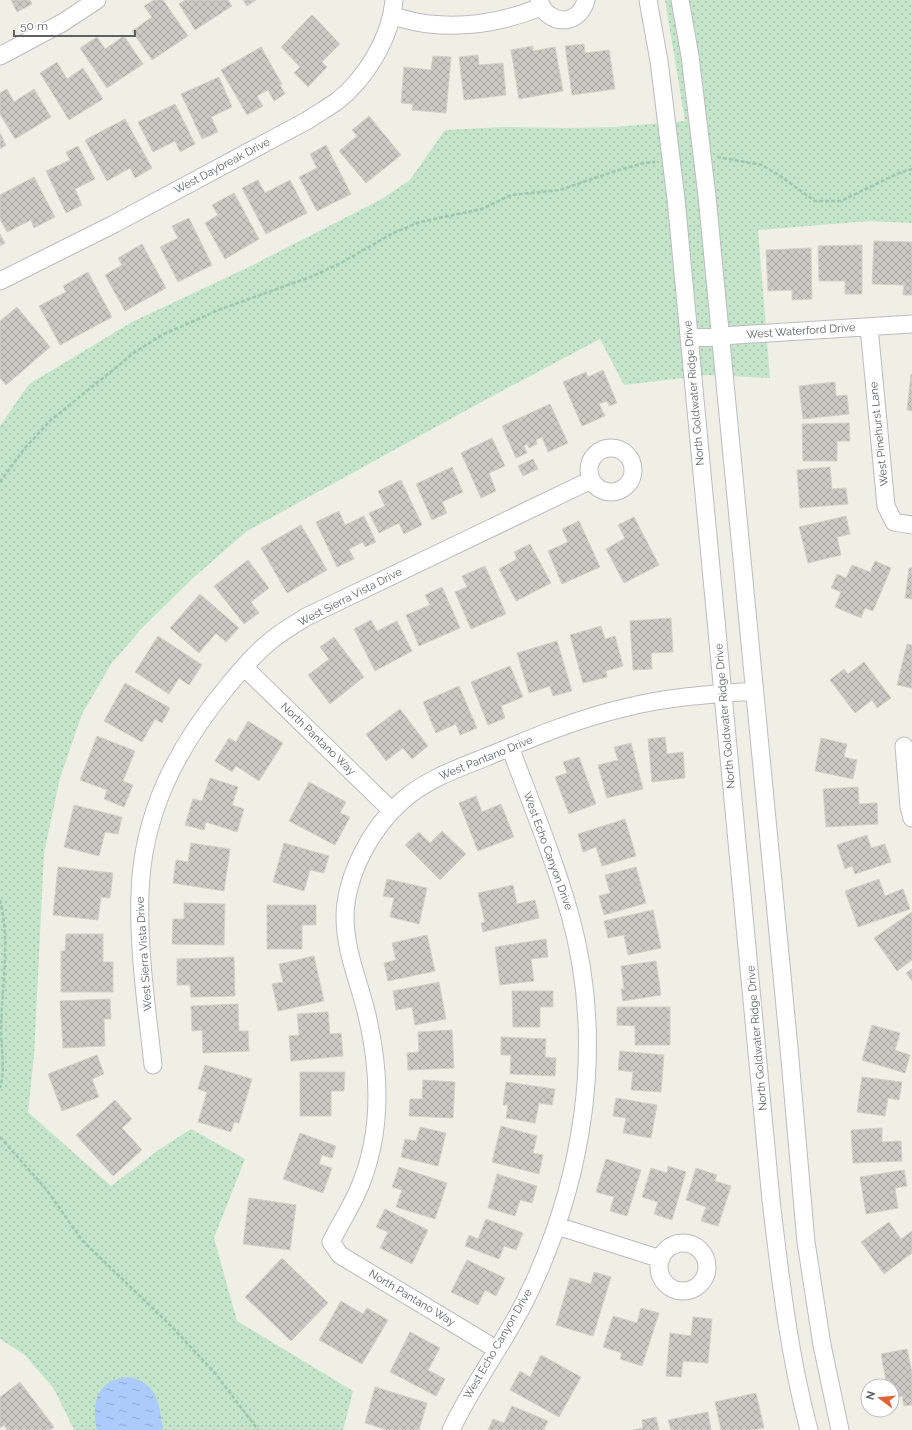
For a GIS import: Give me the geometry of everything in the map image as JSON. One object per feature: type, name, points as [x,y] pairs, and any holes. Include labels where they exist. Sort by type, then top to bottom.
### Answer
[{"type":"street","points":[[0,56],[62,23],[98,0]]},
{"type":"street","points":[[393,8],[427,24],[459,26],[506,18],[540,3],[551,18],[566,20],[580,13],[586,0]]},
{"type":"street","name":"North Goldwater Ridge Drive","points":[[648,0],[659,61],[690,338],[771,1200],[785,1310],[809,1430]]},
{"type":"street","points":[[680,0],[690,56],[706,188],[789,1048],[806,1242],[822,1345],[840,1430]]},
{"type":"street","name":"West Daybreak Drive","points":[[0,281],[114,224],[308,120],[337,101],[354,85],[376,54],[393,8]]},
{"type":"street","name":"West Waterford Drive","points":[[690,338],[912,324]]},
{"type":"street","name":"West Pinehurst Lane","points":[[869,327],[886,506],[894,522],[912,525]]},
{"type":"street","name":"West Sierra Vista Drive","points":[[153,1065],[140,926],[140,893],[147,836],[158,797],[175,761],[195,729],[244,667],[272,639],[306,617],[358,590],[591,480]]},
{"type":"street","name":"North Pantano Way","points":[[244,667],[392,812]]},
{"type":"street","name":"West Pantano Drive","points":[[331,1242],[357,1193],[368,1160],[377,1120],[377,1067],[367,1014],[352,969],[346,941],[345,914],[349,888],[370,839],[401,801],[415,791],[444,774],[510,747],[624,707],[723,693],[754,691]]},
{"type":"street","points":[[904,746],[909,807],[912,818]]},
{"type":"street","name":"West Echo Canyon Drive","points":[[450,1430],[524,1302],[557,1226],[570,1184],[580,1141],[585,1101],[588,1061],[586,1008],[580,961],[571,916],[510,747]]},
{"type":"street","points":[[557,1226],[661,1259]]},
{"type":"street","name":"North Pantano Way","points":[[331,1242],[340,1255],[496,1349]]},
{"type":"path","points":[[714,158],[722,157],[762,165],[815,201],[841,201],[892,176],[912,169]]},
{"type":"path","points":[[0,482],[24,449],[51,420],[135,352],[162,335],[221,309],[313,276],[341,263],[393,233],[420,222],[482,209],[511,195],[560,190],[612,172],[644,163],[660,162]]},
{"type":"path","points":[[0,900],[5,946],[2,1034],[4,1075],[0,1088]]},
{"type":"path","points":[[0,1137],[46,1189],[82,1240],[172,1327],[215,1373],[258,1430]]},
{"type":"green space","points":[[665,0],[912,0],[912,223],[870,221],[758,230],[770,378],[707,375],[624,385],[600,339],[485,400],[247,531],[193,578],[142,628],[111,664],[82,714],[60,778],[44,853],[34,1055],[28,1112],[111,1186],[160,1149],[191,1129],[245,1159],[214,1238],[237,1321],[353,1391],[343,1430],[74,1430],[54,1389],[25,1355],[0,1339],[0,426],[29,384],[132,322],[249,267],[380,200],[410,180],[445,130],[502,127],[615,127],[685,121]]},
{"type":"water","points":[[129,1377],[146,1384],[155,1396],[158,1403],[163,1430],[97,1430],[95,1411],[99,1394],[110,1382]]},
{"type":"building","points":[[11,0],[30,0],[32,4],[17,12]]},
{"type":"building","points":[[154,0],[163,0],[188,36],[152,60],[132,31],[152,17],[144,6]]},
{"type":"building","points":[[185,0],[228,0],[232,6],[195,30],[179,4]]},
{"type":"building","points":[[243,0],[256,0],[247,6]]},
{"type":"building","points":[[312,15],[340,44],[322,62],[327,67],[308,87],[294,73],[300,67],[281,47]]},
{"type":"building","points":[[124,36],[143,64],[107,88],[80,48],[97,37],[105,49]]},
{"type":"building","points":[[584,44],[585,53],[609,50],[615,89],[572,95],[565,46]]},
{"type":"building","points":[[533,46],[533,51],[555,47],[563,91],[519,99],[511,50]]},
{"type":"building","points":[[261,47],[282,84],[280,85],[285,94],[274,101],[268,90],[257,96],[263,106],[247,115],[221,70]]},
{"type":"building","points":[[478,55],[479,65],[503,63],[506,95],[464,100],[459,57]]},
{"type":"building","points":[[433,56],[451,57],[446,113],[412,110],[413,104],[401,103],[404,67],[431,70]]},
{"type":"building","points":[[57,62],[67,79],[83,68],[103,99],[69,120],[40,73]]},
{"type":"building","points":[[219,77],[232,107],[211,117],[218,132],[202,139],[181,94]]},
{"type":"building","points":[[7,89],[14,102],[34,89],[51,117],[15,139],[0,114],[0,93]]},
{"type":"building","points":[[175,104],[195,144],[180,152],[175,141],[153,152],[138,122]]},
{"type":"building","points":[[369,116],[401,155],[366,183],[339,151],[357,136],[352,130]]},
{"type":"building","points":[[125,119],[152,168],[135,178],[130,168],[107,181],[85,140]]},
{"type":"building","points":[[0,133],[6,145],[0,149]]},
{"type":"building","points":[[326,145],[351,194],[317,211],[299,177],[317,168],[310,154]]},
{"type":"building","points":[[78,146],[95,179],[75,189],[82,205],[66,213],[46,171],[70,160],[66,152]]},
{"type":"building","points":[[34,177],[55,217],[34,228],[31,220],[7,232],[0,219],[0,195]]},
{"type":"building","points":[[258,180],[265,193],[290,180],[307,213],[266,234],[242,188]]},
{"type":"building","points":[[234,193],[259,239],[225,259],[205,223],[218,215],[212,205]]},
{"type":"building","points":[[189,218],[212,265],[178,282],[160,247],[178,238],[172,226]]},
{"type":"building","points":[[0,234],[5,243],[0,246]]},
{"type":"building","points":[[874,241],[912,242],[912,295],[903,295],[904,285],[872,284]]},
{"type":"building","points":[[142,244],[166,288],[125,311],[105,275],[122,265],[118,258]]},
{"type":"building","points":[[862,245],[862,294],[845,294],[845,281],[819,281],[818,246]]},
{"type":"building","points":[[811,248],[812,299],[792,300],[792,290],[768,291],[766,250]]},
{"type":"building","points":[[88,272],[112,317],[60,345],[39,306],[66,292],[63,286]]},
{"type":"building","points":[[17,307],[50,347],[6,385],[0,378],[0,321]]},
{"type":"building","points":[[603,370],[617,403],[609,406],[607,401],[599,404],[605,416],[582,426],[563,382],[586,372],[588,377]]},
{"type":"building","points":[[912,374],[912,411],[907,410]]},
{"type":"building","points":[[835,382],[836,396],[847,395],[849,414],[803,419],[799,386]]},
{"type":"building","points":[[550,404],[568,443],[548,452],[542,437],[536,440],[537,444],[529,448],[527,444],[524,446],[527,453],[516,458],[502,426]]},
{"type":"building","points":[[849,423],[850,441],[837,441],[837,461],[803,461],[802,424]]},
{"type":"building","points":[[492,438],[505,466],[489,473],[496,491],[481,498],[461,453]]},
{"type":"building","points":[[533,459],[538,469],[523,476],[518,466]]},
{"type":"building","points":[[452,467],[463,492],[442,502],[447,513],[432,520],[416,484]]},
{"type":"building","points":[[830,467],[832,489],[846,488],[848,504],[800,508],[797,470]]},
{"type":"building","points":[[401,480],[422,525],[404,534],[399,523],[379,533],[369,513],[385,506],[378,491]]},
{"type":"building","points":[[339,511],[345,525],[364,516],[376,542],[365,547],[363,542],[349,549],[354,559],[337,567],[316,522]]},
{"type":"building","points":[[846,516],[850,534],[837,537],[841,555],[808,563],[799,527]]},
{"type":"building","points":[[634,517],[659,565],[624,583],[606,549],[625,538],[618,525]]},
{"type":"building","points":[[579,521],[600,567],[562,584],[548,551],[568,542],[562,529]]},
{"type":"building","points":[[301,525],[327,570],[287,593],[261,548]]},
{"type":"building","points":[[530,544],[551,583],[516,601],[499,569],[517,559],[514,552]]},
{"type":"building","points":[[248,560],[269,588],[251,602],[259,613],[244,624],[214,586]]},
{"type":"building","points":[[875,561],[891,568],[873,611],[865,608],[861,618],[835,607],[841,592],[831,588],[837,574],[846,578],[852,565],[870,572]]},
{"type":"building","points":[[485,566],[506,614],[471,629],[455,592],[467,587],[462,576]]},
{"type":"building","points":[[909,568],[912,568],[912,599],[905,598]]},
{"type":"building","points":[[442,587],[460,628],[419,646],[406,615],[430,605],[425,595]]},
{"type":"building","points":[[200,594],[239,628],[226,642],[216,633],[199,653],[170,628]]},
{"type":"building","points":[[671,618],[673,652],[651,653],[652,669],[633,670],[630,621]]},
{"type":"building","points":[[371,620],[377,631],[397,621],[412,651],[375,671],[354,629]]},
{"type":"building","points":[[601,626],[605,639],[615,636],[623,666],[606,671],[607,677],[583,683],[570,635]]},
{"type":"building","points":[[158,636],[202,665],[189,685],[179,678],[169,694],[135,672]]},
{"type":"building","points":[[334,637],[364,677],[330,704],[308,675],[329,659],[320,647]]},
{"type":"building","points":[[557,641],[572,691],[553,696],[550,686],[529,693],[517,653]]},
{"type":"building","points":[[907,644],[912,645],[912,688],[897,685]]},
{"type":"building","points":[[864,662],[891,698],[877,708],[872,700],[855,713],[830,680],[844,669],[848,674]]},
{"type":"building","points":[[510,666],[523,697],[501,706],[505,718],[488,725],[471,682]]},
{"type":"building","points":[[125,683],[170,708],[162,723],[155,719],[142,742],[104,721]]},
{"type":"building","points":[[459,686],[477,728],[460,735],[456,724],[436,733],[423,702]]},
{"type":"building","points":[[400,709],[428,746],[412,759],[403,748],[386,761],[366,734]]},
{"type":"building","points":[[248,721],[283,743],[259,781],[236,766],[232,772],[215,761],[229,738],[236,742]]},
{"type":"building","points":[[97,736],[135,751],[123,781],[133,785],[124,807],[104,799],[107,790],[80,780]]},
{"type":"building","points":[[665,737],[667,754],[683,752],[685,778],[652,782],[648,739]]},
{"type":"building","points":[[821,738],[847,744],[844,757],[857,760],[853,779],[815,771]]},
{"type":"building","points":[[631,743],[643,789],[607,798],[598,765],[618,760],[614,747]]},
{"type":"building","points":[[579,757],[596,804],[569,814],[555,777],[567,773],[563,762]]},
{"type":"building","points":[[210,778],[238,787],[232,805],[244,809],[237,832],[206,822],[204,830],[185,825],[193,799],[202,801]]},
{"type":"building","points":[[309,782],[346,802],[340,813],[350,817],[335,845],[289,821]]},
{"type":"building","points":[[858,787],[859,804],[877,803],[878,824],[826,827],[823,789]]},
{"type":"building","points":[[476,796],[482,812],[501,804],[514,837],[478,851],[459,803]]},
{"type":"building","points":[[74,805],[122,817],[118,834],[105,832],[99,856],[64,847]]},
{"type":"building","points":[[625,819],[636,856],[602,866],[596,847],[583,852],[578,834]]},
{"type":"building","points":[[442,831],[466,854],[440,880],[405,845],[419,832],[430,843]]},
{"type":"building","points":[[867,835],[871,848],[885,844],[891,862],[855,874],[852,866],[845,869],[837,845]]},
{"type":"building","points":[[191,843],[230,849],[224,891],[173,883],[176,860],[188,862]]},
{"type":"building","points":[[284,843],[329,856],[324,873],[310,870],[304,891],[273,882]]},
{"type":"building","points":[[58,867],[113,873],[110,898],[101,897],[98,920],[53,915]]},
{"type":"building","points":[[636,867],[646,903],[604,915],[599,896],[610,893],[605,875]]},
{"type":"building","points":[[387,879],[427,888],[419,924],[390,917],[394,898],[383,896]]},
{"type":"building","points":[[879,879],[885,896],[903,889],[910,909],[858,927],[845,891]]},
{"type":"building","points":[[513,885],[517,904],[535,900],[539,918],[483,932],[481,923],[485,922],[478,893]]},
{"type":"building","points":[[184,903],[225,904],[224,945],[172,944],[173,919],[184,919]]},
{"type":"building","points":[[267,905],[316,905],[316,925],[302,925],[302,949],[267,949]]},
{"type":"building","points":[[653,910],[661,948],[628,955],[624,935],[608,938],[604,921]]},
{"type":"building","points":[[912,912],[912,960],[897,971],[874,938]]},
{"type":"building","points":[[66,934],[103,934],[103,962],[113,962],[113,992],[61,992],[61,951],[65,951]]},
{"type":"building","points":[[427,935],[435,971],[388,981],[384,963],[396,960],[392,943]]},
{"type":"building","points":[[546,939],[548,957],[531,959],[534,981],[500,985],[495,947]]},
{"type":"building","points":[[314,956],[324,1001],[278,1011],[272,984],[283,982],[279,964]]},
{"type":"building","points":[[234,957],[235,996],[191,997],[190,985],[177,985],[177,959]]},
{"type":"building","points":[[656,961],[661,995],[623,1001],[621,989],[624,989],[621,966]]},
{"type":"building","points":[[912,969],[912,981],[906,973]]},
{"type":"building","points":[[439,982],[446,1019],[415,1025],[412,1007],[396,1010],[393,991]]},
{"type":"building","points":[[512,991],[553,991],[553,1007],[540,1007],[540,1027],[513,1027]]},
{"type":"building","points":[[110,999],[111,1019],[104,1019],[105,1046],[63,1048],[60,1001]]},
{"type":"building","points":[[238,1004],[239,1031],[248,1031],[249,1051],[203,1053],[202,1030],[192,1031],[191,1006]]},
{"type":"building","points":[[617,1007],[670,1007],[670,1045],[635,1045],[635,1026],[617,1025]]},
{"type":"building","points":[[328,1012],[330,1034],[341,1033],[343,1056],[291,1061],[289,1036],[299,1035],[297,1014]]},
{"type":"building","points":[[872,1025],[900,1033],[895,1050],[910,1055],[905,1073],[862,1060]]},
{"type":"building","points":[[452,1030],[454,1068],[408,1070],[407,1053],[419,1052],[418,1032]]},
{"type":"building","points":[[501,1037],[546,1039],[545,1057],[556,1058],[555,1076],[510,1074],[511,1055],[501,1055]]},
{"type":"building","points":[[620,1051],[664,1055],[661,1092],[631,1090],[633,1072],[618,1070]]},
{"type":"building","points":[[97,1055],[104,1074],[92,1079],[99,1097],[62,1111],[48,1074]]},
{"type":"building","points":[[205,1065],[252,1079],[239,1123],[234,1122],[231,1132],[198,1122],[207,1092],[198,1089]]},
{"type":"building","points":[[300,1072],[345,1072],[344,1091],[331,1091],[331,1116],[300,1116]]},
{"type":"building","points":[[862,1077],[902,1082],[899,1100],[888,1098],[885,1116],[857,1112]]},
{"type":"building","points":[[423,1080],[455,1082],[453,1118],[409,1116],[410,1099],[422,1099]]},
{"type":"building","points":[[506,1082],[555,1089],[552,1105],[539,1103],[535,1123],[506,1118],[508,1105],[503,1105]]},
{"type":"building","points":[[616,1098],[657,1105],[651,1138],[623,1133],[626,1118],[613,1116]]},
{"type":"building","points":[[115,1100],[132,1119],[122,1128],[142,1150],[113,1176],[76,1135]]},
{"type":"building","points":[[501,1126],[537,1136],[533,1153],[543,1155],[539,1174],[492,1162]]},
{"type":"building","points":[[420,1127],[446,1133],[438,1166],[401,1157],[405,1139],[416,1141]]},
{"type":"building","points":[[882,1128],[882,1142],[901,1141],[902,1161],[853,1163],[851,1130]]},
{"type":"building","points":[[300,1133],[336,1146],[332,1158],[322,1155],[319,1164],[332,1168],[323,1193],[283,1179]]},
{"type":"building","points":[[606,1159],[641,1170],[627,1216],[610,1211],[614,1197],[596,1192]]},
{"type":"building","points":[[668,1166],[686,1172],[672,1220],[654,1214],[658,1202],[642,1197],[651,1168],[667,1173]]},
{"type":"building","points":[[399,1167],[447,1183],[435,1219],[396,1207],[402,1190],[392,1187]]},
{"type":"building","points":[[696,1168],[717,1175],[715,1181],[731,1186],[718,1226],[701,1221],[706,1207],[686,1200]]},
{"type":"building","points":[[904,1170],[907,1186],[895,1188],[898,1208],[866,1214],[860,1177]]},
{"type":"building","points":[[497,1174],[537,1186],[532,1203],[520,1200],[515,1216],[488,1208]]},
{"type":"building","points":[[249,1198],[296,1205],[290,1250],[243,1244]]},
{"type":"building","points":[[385,1209],[428,1230],[412,1264],[380,1248],[388,1232],[376,1227]]},
{"type":"building","points":[[486,1219],[523,1233],[516,1250],[504,1246],[499,1259],[465,1246],[469,1235],[478,1239]]},
{"type":"building","points":[[889,1222],[901,1239],[912,1231],[912,1253],[884,1274],[861,1242]]},
{"type":"building","points":[[282,1258],[328,1303],[291,1341],[245,1297]]},
{"type":"building","points":[[467,1260],[505,1278],[496,1296],[485,1290],[478,1305],[451,1292]]},
{"type":"building","points":[[594,1272],[611,1277],[593,1336],[556,1325],[570,1278],[591,1284]]},
{"type":"building","points":[[341,1301],[363,1314],[367,1308],[388,1320],[362,1364],[319,1340]]},
{"type":"building","points":[[641,1308],[659,1313],[642,1366],[620,1359],[622,1353],[603,1347],[613,1316],[637,1323]]},
{"type":"building","points":[[693,1317],[712,1319],[708,1363],[683,1361],[681,1377],[666,1376],[670,1333],[691,1336]]},
{"type":"building","points":[[410,1332],[440,1348],[428,1370],[445,1379],[436,1396],[390,1372]]},
{"type":"building","points":[[907,1349],[912,1372],[912,1405],[904,1406],[902,1396],[900,1396],[900,1378],[886,1378],[881,1354]]},
{"type":"building","points":[[541,1355],[581,1377],[559,1417],[510,1390],[520,1371],[530,1377]]},
{"type":"building","points":[[20,1382],[54,1427],[50,1430],[7,1430],[4,1425],[0,1428],[0,1397]]},
{"type":"building","points":[[375,1387],[427,1403],[419,1430],[387,1430],[365,1423]]},
{"type":"building","points":[[756,1393],[764,1428],[752,1430],[721,1430],[715,1402]]},
{"type":"building","points":[[512,1406],[548,1421],[544,1430],[488,1430],[493,1419],[504,1423]]},
{"type":"building","points":[[708,1412],[711,1430],[671,1430],[668,1420]]},
{"type":"building","points":[[656,1417],[659,1430],[633,1430],[643,1428],[642,1420]]}]
